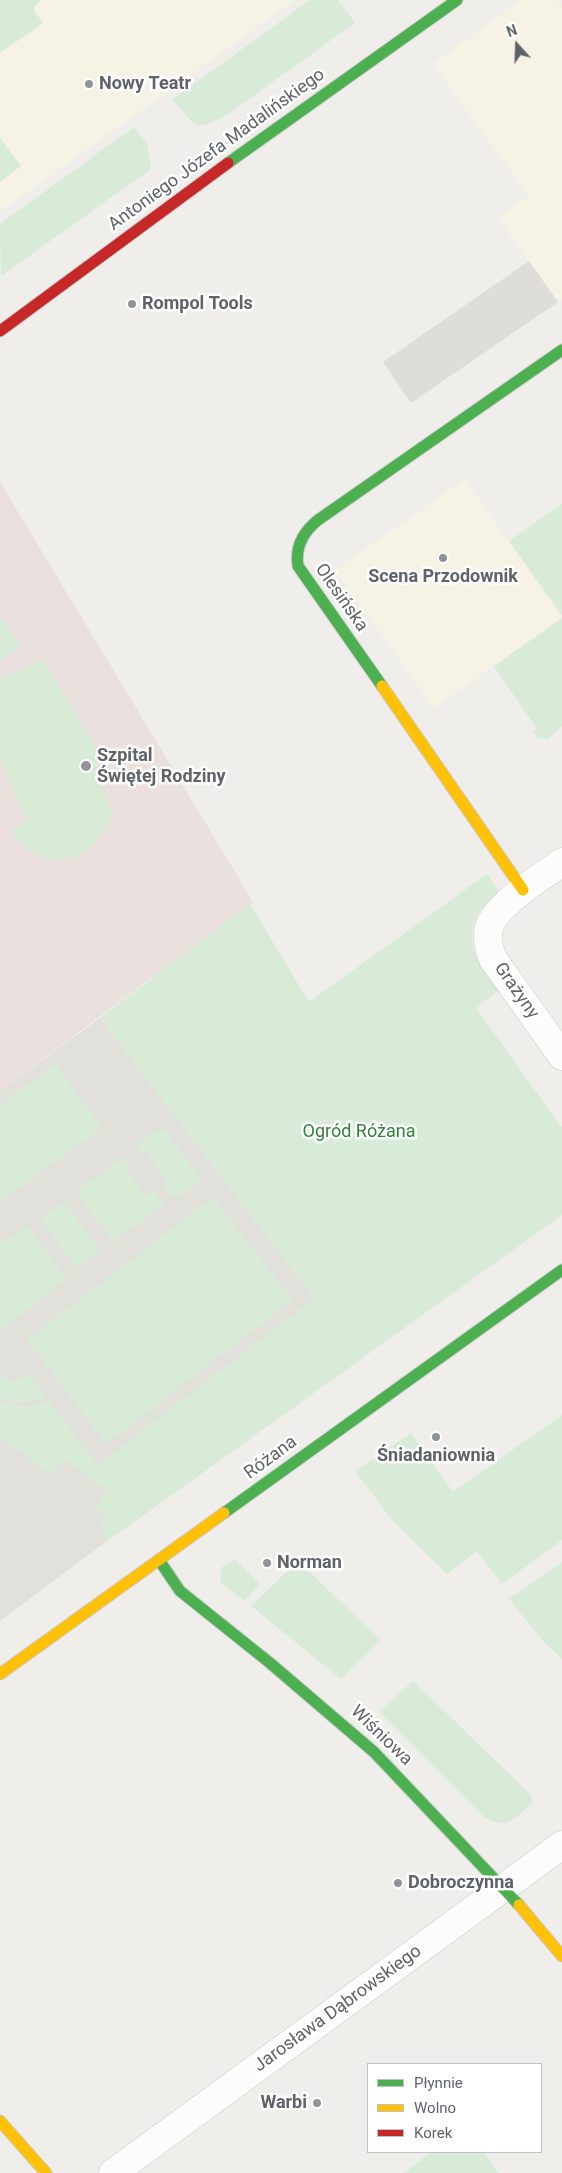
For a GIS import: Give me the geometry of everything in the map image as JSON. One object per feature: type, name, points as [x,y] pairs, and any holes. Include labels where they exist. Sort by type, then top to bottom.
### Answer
[{"type":"street","name":"Antoniego Józefa Madalińskiego","points":[[0,332],[196,185],[457,0]]},
{"type":"street","name":"Olesińska","points":[[523,890],[306,578],[298,566],[295,555],[308,528],[318,520],[562,350]]},
{"type":"street","name":"Grażyny","points":[[562,862],[514,897],[490,925],[489,950],[493,959],[562,1056]]},
{"type":"street","name":"Różana","points":[[0,1674],[562,1270]]},
{"type":"street","name":"Wiśniowa","points":[[159,1560],[180,1591],[270,1662],[374,1752],[534,1921],[562,1956]]},
{"type":"street","name":"Jarosława Dąbrowskiego","points":[[113,2173],[562,1845]]},
{"type":"street","points":[[0,2121],[18,2144],[46,2173]]},
{"type":"street","points":[[0,2129],[18,2144]]},
{"type":"shaded area","name":"Nowy Teatr","points":[[0,0],[295,0],[0,212]]},
{"type":"shaded area","points":[[521,0],[557,0],[562,8],[562,299],[558,302],[498,218],[529,196],[433,64]]},
{"type":"shaded area","points":[[529,261],[558,302],[411,403],[383,362]]},
{"type":"shaded area","points":[[465,479],[562,618],[434,708],[335,570]]},
{"type":"shaded area","name":"Szpital Świętej Rodziny","points":[[0,482],[253,902],[0,1091]]},
{"type":"shaded area","points":[[100,1018],[361,1359],[106,1542],[0,1621],[0,1091]]},
{"type":"green space","points":[[0,0],[41,0],[33,9],[43,23],[0,53]]},
{"type":"green space","points":[[310,0],[338,0],[355,23],[221,119],[204,125],[195,125],[172,100]]},
{"type":"green space","points":[[134,127],[147,144],[151,169],[1,276],[0,224]]},
{"type":"green space","points":[[0,138],[21,166],[0,182]]},
{"type":"green space","points":[[562,504],[562,615],[509,541]]},
{"type":"green space","points":[[0,616],[20,646],[0,661]]},
{"type":"green space","points":[[562,618],[562,726],[548,739],[537,738],[533,732],[537,729],[494,666]]},
{"type":"green space","points":[[43,660],[94,744],[97,757],[97,774],[112,814],[100,835],[85,852],[76,857],[65,859],[54,859],[30,851],[22,845],[12,831],[26,820],[0,757],[0,676],[2,678]]},
{"type":"green space","name":"Ogród Różana","points":[[487,874],[498,891],[479,912],[472,933],[473,943],[480,963],[499,990],[476,1008],[562,1128],[562,1215],[106,1542],[99,1522],[104,1513],[94,1507],[106,1490],[65,1459],[52,1475],[0,1437],[0,1402],[22,1406],[49,1401],[98,1465],[314,1298],[100,1018],[250,904],[309,1002]]},
{"type":"green space","points":[[56,1064],[102,1128],[0,1202],[0,1105]]},
{"type":"green space","points":[[160,1129],[165,1130],[200,1178],[199,1182],[180,1196],[172,1196],[163,1184],[166,1180],[145,1151],[140,1154],[138,1144]]},
{"type":"green space","points":[[127,1158],[131,1163],[125,1168],[146,1197],[153,1190],[164,1205],[114,1241],[79,1198],[77,1191],[121,1159]]},
{"type":"green space","points":[[213,1197],[293,1300],[106,1444],[27,1340]]},
{"type":"green space","points":[[64,1202],[100,1250],[77,1268],[40,1219]]},
{"type":"green space","points":[[25,1227],[29,1228],[67,1279],[0,1331],[0,1244]]},
{"type":"green space","points":[[30,1375],[47,1398],[20,1403],[0,1398],[0,1377],[13,1380]]},
{"type":"green space","points":[[562,1415],[562,1540],[502,1584],[477,1551],[447,1574],[393,1521],[355,1471],[411,1433],[453,1492]]},
{"type":"green space","points":[[235,1559],[260,1584],[245,1601],[220,1583],[222,1567]]},
{"type":"green space","points":[[298,1561],[381,1640],[341,1679],[251,1606]]},
{"type":"green space","points":[[562,1562],[562,1659],[543,1641],[509,1599]]},
{"type":"green space","points":[[413,1681],[531,1795],[533,1802],[515,1818],[504,1823],[498,1823],[482,1815],[379,1712]]},
{"type":"green space","points":[[431,2153],[484,2153],[499,2173],[403,2173]]},
{"type":"traffic: fast","points":[[228,163],[457,0]]},
{"type":"traffic: fast","points":[[382,686],[298,566],[297,559],[301,540],[318,520],[562,350]]},
{"type":"traffic: fast","points":[[224,1513],[562,1270]]},
{"type":"traffic: fast","points":[[159,1560],[180,1591],[270,1663],[374,1752],[519,1905]]},
{"type":"traffic: slow","points":[[382,686],[523,890]]},
{"type":"traffic: slow","points":[[0,1674],[224,1513]]},
{"type":"traffic: slow","points":[[519,1905],[562,1956]]},
{"type":"traffic: slow","points":[[0,2121],[46,2173]]},
{"type":"traffic: jam","points":[[0,331],[228,163]]},
{"type":"place","name":"Nowy Teatr","points":[[89,84]]},
{"type":"place","name":"Rompol Tools","points":[[132,304]]},
{"type":"place","name":"Scena Przodownik","points":[[443,558]]},
{"type":"place","name":"Szpital Świętej Rodziny","points":[[86,766]]},
{"type":"place","name":"Śniadaniownia","points":[[436,1437]]},
{"type":"place","name":"Norman","points":[[267,1563]]},
{"type":"place","name":"Dobroczynna","points":[[398,1883]]},
{"type":"place","name":"Warbi","points":[[317,2103]]}]
